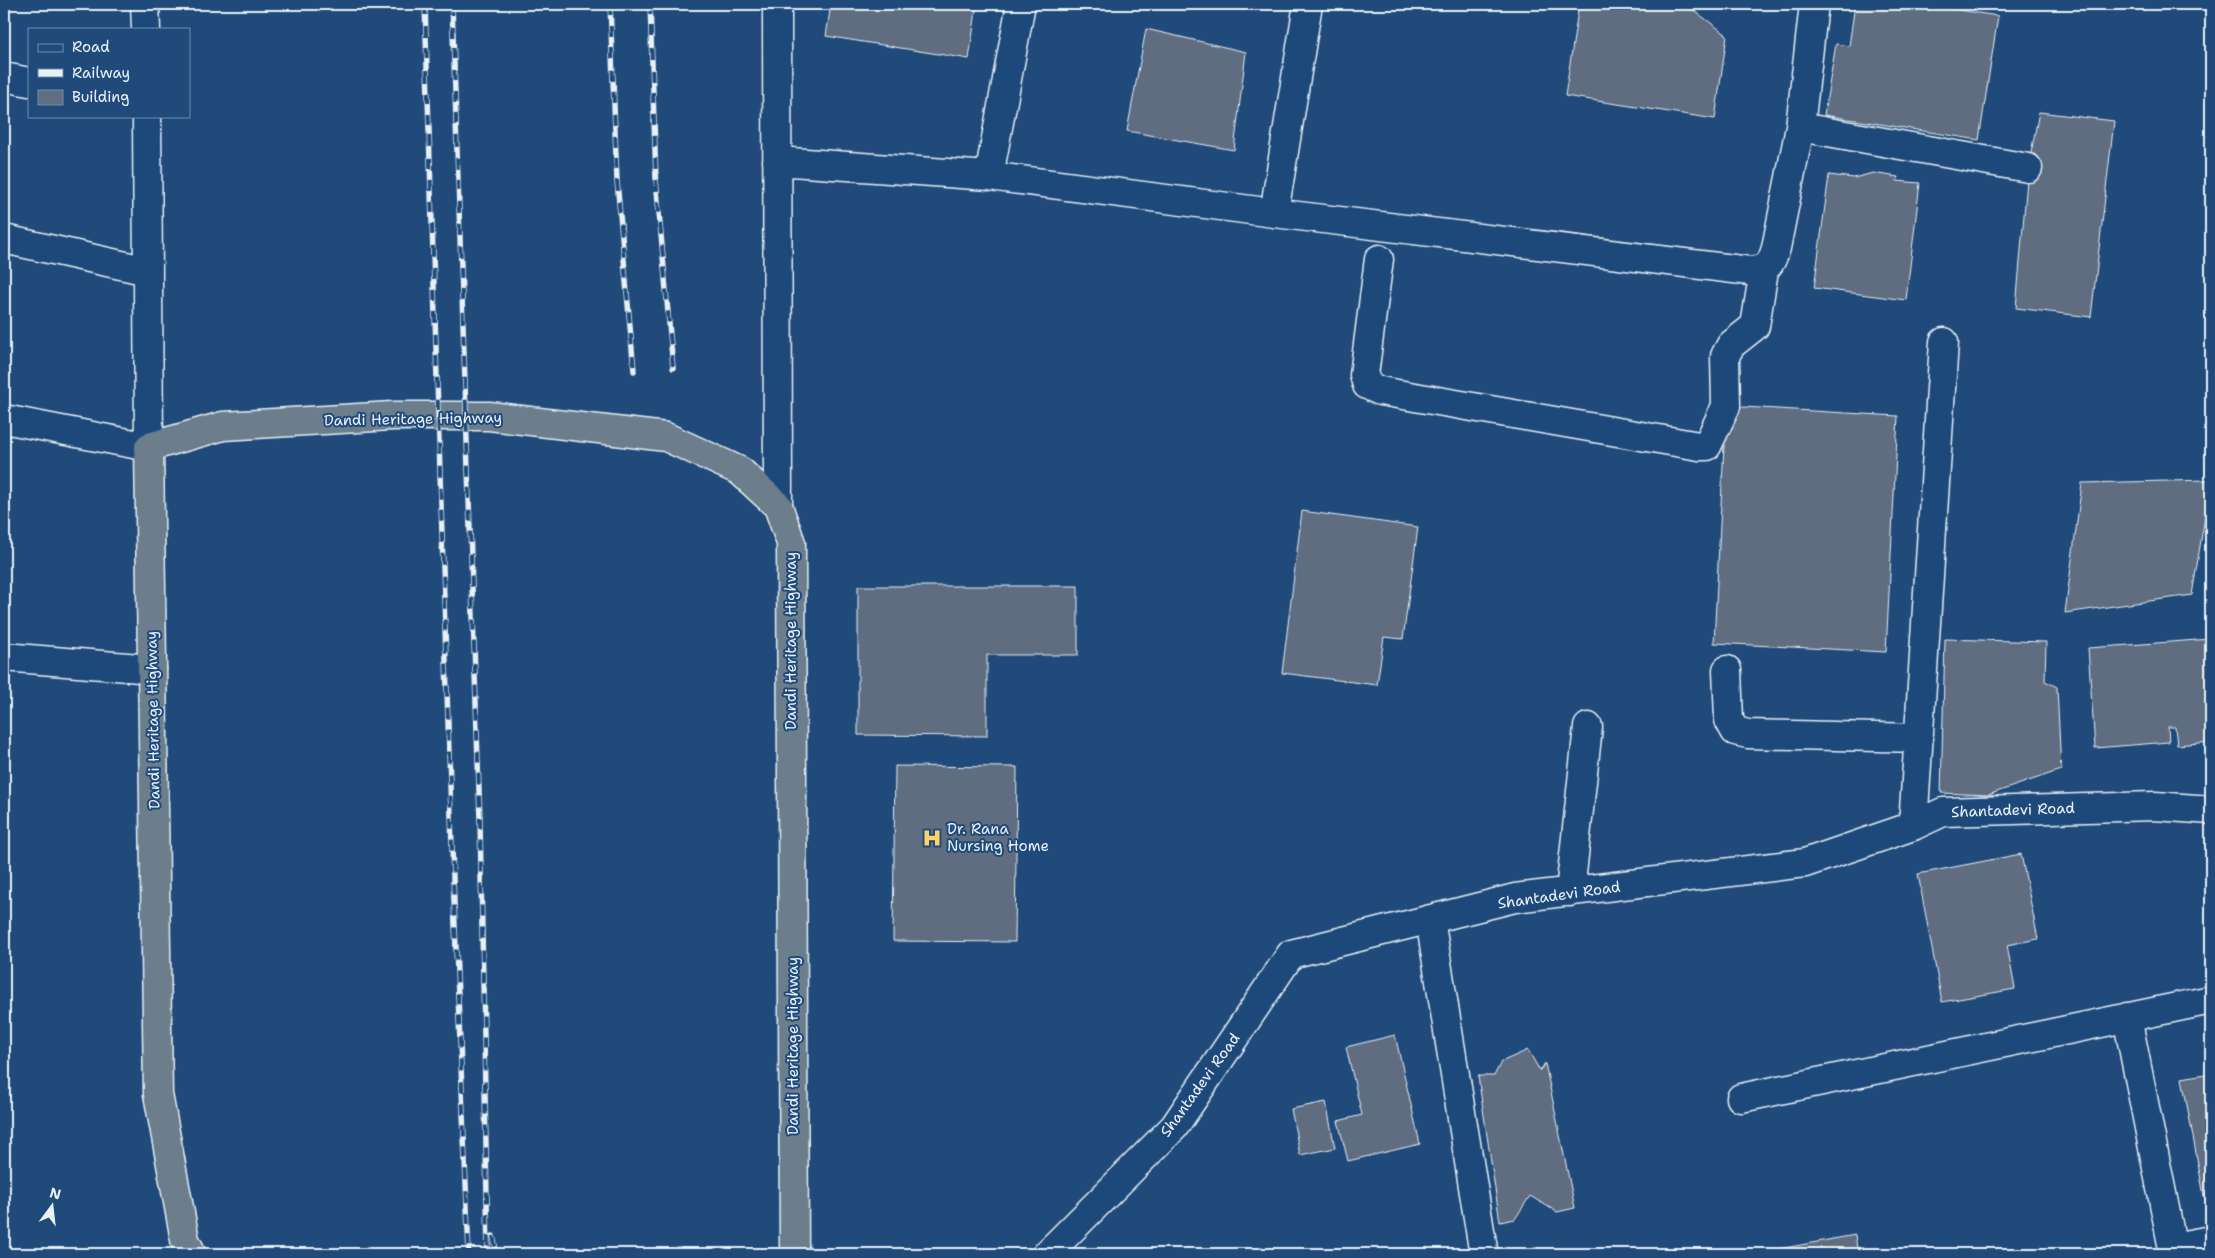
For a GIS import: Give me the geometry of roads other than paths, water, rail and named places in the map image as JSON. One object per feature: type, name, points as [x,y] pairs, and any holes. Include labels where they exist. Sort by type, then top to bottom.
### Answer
[{"type":"highway","name":"Dandi Heritage Highway","points":[[192,1254],[185,1240],[158,1094],[149,447],[223,426],[392,416],[489,416],[666,437],[740,471],[778,506],[791,543],[794,1254]]},
{"type":"street","points":[[146,4],[146,28]]},
{"type":"street","points":[[777,4],[778,506]]},
{"type":"street","points":[[989,176],[1021,4]]},
{"type":"street","points":[[1274,213],[1308,4]]},
{"type":"street","points":[[1379,259],[1364,375],[1366,385],[1380,391],[1707,446],[1726,406],[1725,356],[1727,350],[1755,326],[1764,270],[1772,261],[1776,248],[1800,127],[1814,4]]},
{"type":"street","points":[[4,77],[28,82]]},
{"type":"street","points":[[4,419],[149,447],[147,118]]},
{"type":"street","points":[[1800,127],[2028,168]]},
{"type":"street","points":[[777,161],[989,176],[1740,270],[1764,270]]},
{"type":"street","points":[[4,239],[148,271]]},
{"type":"street","points":[[1913,826],[1944,342]]},
{"type":"street","points":[[4,657],[152,669]]},
{"type":"street","points":[[1726,670],[1729,720],[1735,731],[1748,734],[1919,738]]},
{"type":"street","points":[[1570,892],[1588,727]]},
{"type":"street","name":"Shantadevi Road","points":[[1046,1254],[1174,1127],[1292,954],[1515,898],[1805,863],[1913,826],[1943,812],[2155,806],[2211,810]]},
{"type":"street","points":[[1430,919],[1483,1249]]},
{"type":"street","points":[[1741,1098],[2211,1000]]},
{"type":"street","points":[[2127,1017],[2174,1251],[2211,1240]]},
{"type":"railway","points":[[425,4],[453,878],[469,1254]]},
{"type":"railway","points":[[452,4],[480,819],[488,1254]]},
{"type":"railway","points":[[610,4],[617,181],[634,371]]},
{"type":"railway","points":[[650,4],[656,179],[673,368]]},
{"type":"railway","points":[[493,1236],[497,1254]]},
{"type":"place","name":"Dr. Rana Nursing Home","points":[[932,838]]}]
